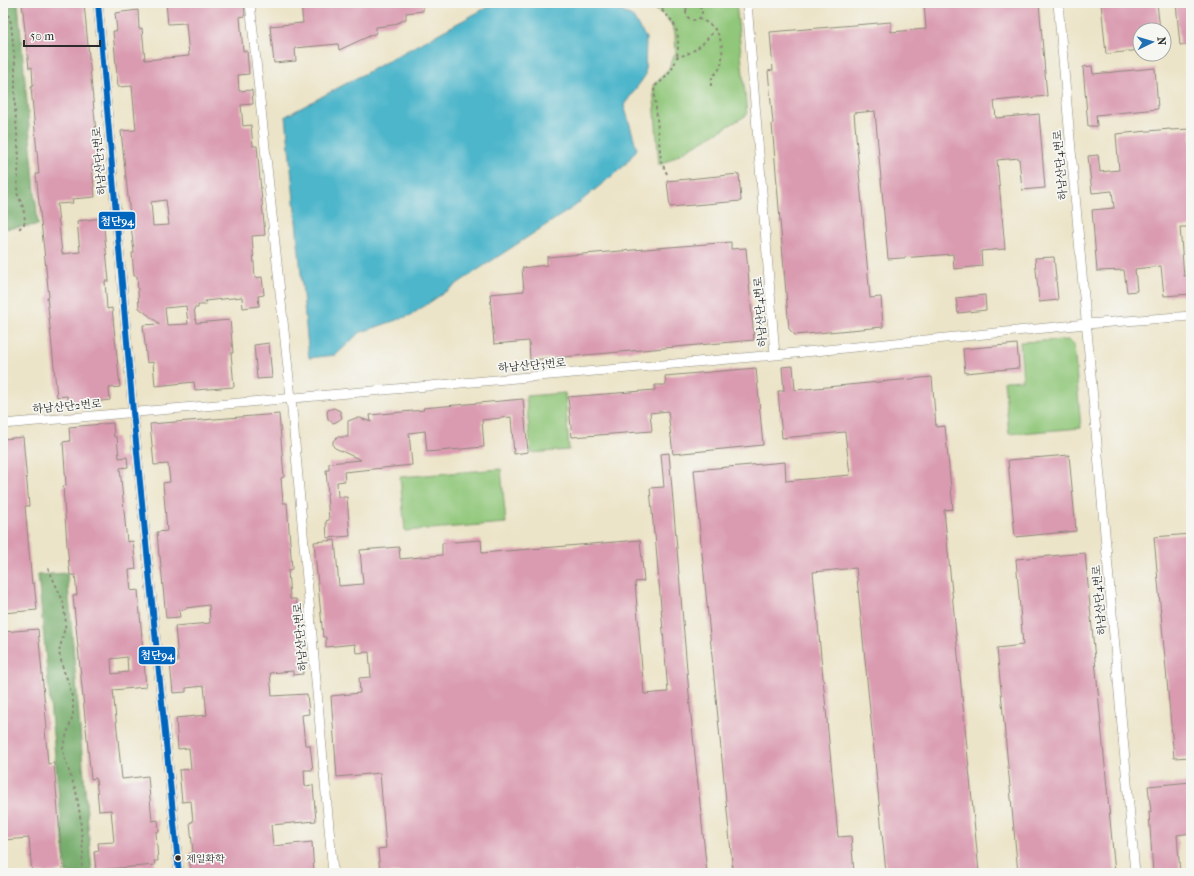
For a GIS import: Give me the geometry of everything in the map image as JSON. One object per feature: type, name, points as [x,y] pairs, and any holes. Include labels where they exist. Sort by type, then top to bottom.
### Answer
[{"type":"street","name":"하남산단3번로","points":[[98,3],[133,412],[179,873]]},
{"type":"street","name":"하남산단3번로","points":[[250,3],[291,398],[333,873]]},
{"type":"street","name":"하남산단4번로","points":[[747,3],[775,356],[1086,324],[1191,316]]},
{"type":"street","name":"하남산단4번로","points":[[1058,3],[1135,873]]},
{"type":"street","name":"하남산단3번로","points":[[133,412],[775,356]]},
{"type":"street","name":"하남산단2번로","points":[[3,424],[133,412]]},
{"type":"path","points":[[4,3],[11,22],[18,157],[17,193],[23,207],[24,220],[24,224],[17,231]]},
{"type":"path","points":[[652,3],[662,10],[674,23],[678,32],[677,57],[672,69],[662,81],[654,87],[661,161],[667,174]]},
{"type":"path","points":[[662,10],[669,3]]},
{"type":"path","points":[[682,3],[687,9],[686,12],[689,18],[696,20],[699,18],[712,26],[720,36],[722,52],[721,67],[714,75],[711,81],[711,87]]},
{"type":"path","points":[[687,9],[692,4],[699,6],[702,12],[699,18]]},
{"type":"path","points":[[677,57],[693,52],[704,43],[715,30]]},
{"type":"path","points":[[48,568],[63,601],[66,623],[59,652],[63,669],[70,684],[73,701],[73,715],[63,746],[64,757],[76,791],[80,815],[83,854],[81,873]]},
{"type":"green space","points":[[3,3],[18,3],[38,225],[3,229]]},
{"type":"green space","points":[[648,3],[736,3],[747,115],[659,166],[653,85],[669,68],[676,52],[675,33],[672,25],[665,16]]},
{"type":"green space","points":[[1068,340],[1074,345],[1081,428],[1009,434],[1004,381],[1023,380],[1020,342]]},
{"type":"green space","points":[[565,393],[569,450],[531,453],[526,396]]},
{"type":"green space","points":[[501,469],[506,523],[405,531],[400,477]]},
{"type":"green space","points":[[67,573],[92,873],[66,873],[38,575]]},
{"type":"water","points":[[495,3],[603,3],[632,16],[646,38],[645,76],[624,105],[637,149],[624,166],[575,206],[411,315],[359,333],[336,355],[309,358],[286,116]]},
{"type":"building","points":[[22,3],[84,3],[99,164],[92,165],[95,197],[72,199],[73,203],[57,204],[62,254],[80,252],[77,221],[103,218],[109,281],[105,281],[107,309],[112,308],[120,387],[109,388],[110,400],[68,405],[67,396],[57,397],[47,297],[49,297],[36,174],[39,174],[31,87],[33,86],[32,67],[29,68]]},
{"type":"building","points":[[166,3],[244,3],[245,16],[240,17],[243,51],[247,51],[249,74],[238,75],[239,91],[252,90],[253,104],[241,105],[243,126],[251,125],[253,146],[257,146],[265,235],[252,236],[255,278],[262,277],[264,295],[258,296],[259,306],[243,308],[242,297],[205,301],[206,305],[198,305],[198,308],[194,308],[196,323],[230,320],[234,387],[195,390],[194,382],[155,386],[153,362],[147,363],[143,325],[160,324],[139,308],[137,276],[134,276],[132,253],[134,253],[121,131],[136,130],[132,86],[118,87],[113,31],[117,31],[115,13],[138,10],[139,29],[142,28],[145,60],[189,56],[186,23],[168,24]],"holes":[[[166,200],[169,225],[153,226],[151,202]],[[186,306],[188,324],[167,325],[165,308]]]},
{"type":"building","points":[[301,3],[423,3],[423,11],[406,13],[406,19],[393,25],[376,27],[376,33],[339,50],[338,44],[295,48],[296,61],[274,63],[270,26],[303,23]]},
{"type":"building","points":[[924,3],[1039,3],[1047,96],[994,101],[996,118],[1039,114],[1045,188],[1022,190],[1019,158],[997,160],[1005,249],[981,251],[982,266],[954,269],[953,254],[888,259],[875,111],[854,113],[870,298],[881,297],[883,327],[795,335],[789,329],[772,124],[768,71],[773,70],[770,32],[891,22],[891,32],[926,29]]},
{"type":"building","points":[[1101,3],[1157,3],[1159,22],[1132,22],[1132,51],[1106,54]]},
{"type":"building","points":[[1176,3],[1191,3],[1191,44],[1180,45]]},
{"type":"building","points":[[1092,66],[1093,74],[1155,68],[1158,109],[1096,115],[1097,126],[1088,126],[1083,67]]},
{"type":"building","points":[[1170,129],[1191,129],[1191,227],[1180,227],[1184,276],[1191,275],[1191,294],[1164,296],[1161,266],[1135,269],[1137,291],[1127,292],[1124,270],[1097,271],[1092,210],[1114,208],[1112,191],[1092,193],[1088,156],[1098,155],[1100,172],[1119,170],[1116,134]]},
{"type":"building","points":[[739,174],[741,201],[670,207],[667,181]]},
{"type":"building","points":[[731,242],[731,249],[746,248],[754,340],[530,360],[529,341],[494,344],[490,294],[524,291],[522,268],[547,265],[547,257]]},
{"type":"building","points":[[1054,257],[1058,300],[1039,302],[1035,258]]},
{"type":"building","points":[[985,295],[986,310],[958,313],[956,298]]},
{"type":"building","points":[[269,343],[272,378],[257,379],[254,345]]},
{"type":"building","points":[[1017,344],[1019,368],[965,373],[963,349]]},
{"type":"building","points":[[793,366],[795,390],[932,377],[936,427],[945,426],[953,509],[944,510],[979,872],[886,873],[856,568],[813,572],[838,837],[851,836],[854,873],[733,873],[694,470],[785,462],[786,481],[850,475],[845,432],[782,438],[778,391],[784,391],[782,367]]},
{"type":"building","points":[[756,368],[763,445],[673,454],[668,411],[650,413],[652,431],[572,437],[568,397],[655,390],[655,385],[666,385],[665,376]]},
{"type":"building","points":[[523,399],[528,452],[514,454],[511,417],[482,420],[484,447],[427,452],[425,431],[409,433],[412,465],[344,472],[345,481],[337,482],[338,497],[347,497],[350,536],[327,538],[326,521],[329,520],[326,470],[329,470],[329,463],[361,460],[333,446],[333,441],[337,437],[348,437],[348,421],[360,418],[371,422],[370,415],[424,410],[423,408]]},
{"type":"building","points":[[334,408],[340,411],[342,418],[333,423],[328,419],[327,413],[328,410]]},
{"type":"building","points":[[279,414],[284,477],[281,478],[283,503],[287,503],[292,569],[288,570],[290,599],[296,599],[303,674],[293,675],[293,671],[270,673],[272,696],[307,694],[309,714],[302,715],[305,745],[310,745],[313,770],[304,770],[305,786],[313,785],[316,821],[271,825],[273,846],[312,842],[314,873],[191,873],[189,854],[193,853],[190,822],[193,822],[191,801],[182,802],[179,770],[191,769],[189,748],[178,749],[176,718],[207,715],[204,686],[186,688],[186,692],[173,693],[170,663],[178,662],[175,626],[210,623],[209,605],[179,610],[180,617],[166,618],[157,532],[167,531],[163,483],[170,482],[168,464],[154,465],[150,424]]},
{"type":"building","points":[[113,423],[114,437],[117,437],[119,458],[127,457],[128,467],[120,468],[127,542],[133,541],[136,569],[129,570],[131,591],[138,590],[146,687],[113,690],[122,779],[148,776],[152,821],[158,820],[159,832],[156,832],[158,861],[154,861],[155,865],[96,870],[94,852],[99,851],[98,843],[114,842],[111,810],[99,811],[96,778],[91,779],[73,596],[77,595],[75,575],[70,575],[63,486],[66,485],[63,442],[70,441],[69,427]],"holes":[[[127,657],[128,672],[112,674],[111,659]]]},
{"type":"building","points":[[23,437],[29,506],[25,506],[32,584],[34,583],[37,610],[3,613],[3,439]]},
{"type":"building","points":[[669,453],[690,706],[707,873],[380,873],[378,849],[386,848],[380,773],[337,777],[331,696],[360,693],[359,678],[371,677],[369,652],[356,653],[355,644],[326,647],[326,637],[323,637],[314,542],[335,540],[339,586],[363,584],[360,550],[399,547],[400,559],[442,555],[442,543],[481,540],[482,553],[640,540],[644,581],[635,582],[644,694],[668,692],[650,488],[664,487],[661,454]]},
{"type":"building","points":[[1069,455],[1076,531],[1015,537],[1008,460]]},
{"type":"building","points":[[1191,534],[1191,757],[1174,758],[1154,537]]},
{"type":"building","points":[[1085,553],[1115,873],[1018,873],[997,648],[1023,645],[1016,559]]},
{"type":"building","points":[[38,629],[47,729],[45,729],[48,764],[54,763],[63,871],[47,873],[32,873],[29,838],[3,840],[3,632]]},
{"type":"building","points":[[1191,782],[1191,833],[1177,835],[1180,873],[1153,873],[1149,812],[1151,812],[1148,786]]},
{"type":"transit line","name":"첨단94","points":[[98,3],[133,412],[179,873]]},
{"type":"place","name":"제일화학","points":[[178,858]]}]
